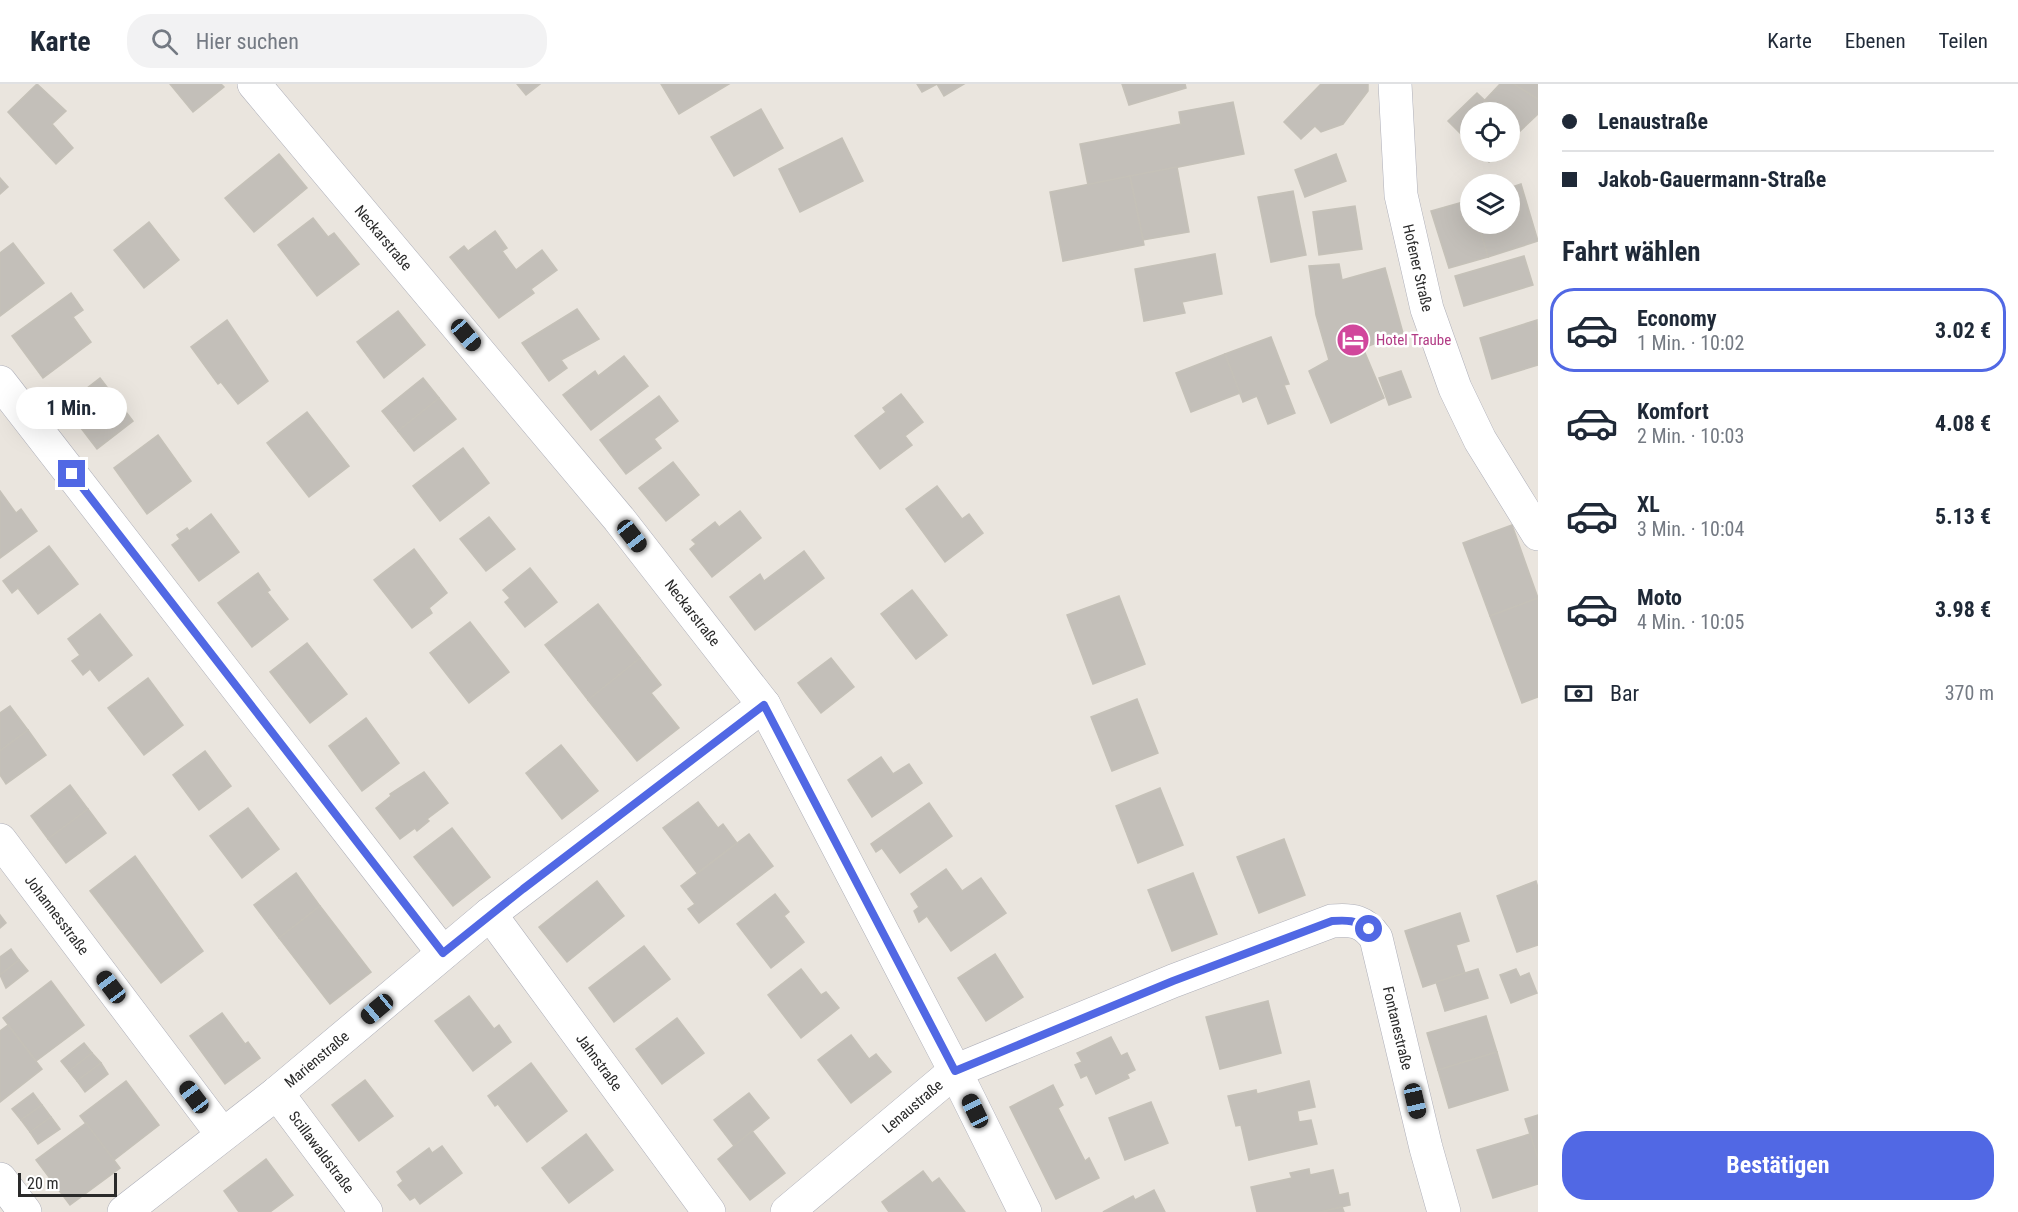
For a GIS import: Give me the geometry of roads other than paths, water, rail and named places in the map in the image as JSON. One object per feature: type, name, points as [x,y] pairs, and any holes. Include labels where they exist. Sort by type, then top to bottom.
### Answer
[{"type":"street","name":"Neckarstraße","points":[[254,84],[619,519],[764,705],[955,1071],[1025,1212]]},
{"type":"street","name":"Hofener Straße","points":[[1395,84],[1401,195],[1427,309],[1455,388],[1480,440],[1538,534]]},
{"type":"street","points":[[0,382],[443,953]]},
{"type":"street","name":"Marienstraße","points":[[124,1212],[277,1093],[490,914],[764,705]]},
{"type":"street","name":"Johannesstraße","points":[[0,840],[222,1134]]},
{"type":"street","name":"Jahnstraße","points":[[490,914],[709,1212]]},
{"type":"street","name":"Lenaustraße","points":[[787,1212],[955,1071],[1173,981],[1321,925],[1348,920],[1359,922]]},
{"type":"street","name":"Fontanestraße","points":[[1359,922],[1377,938],[1426,1148],[1444,1212]]},
{"type":"street","name":"Scillawaldstraße","points":[[277,1093],[366,1212]]},
{"type":"street","points":[[0,1179],[25,1212]]},
{"type":"place","name":"Hotel Traube","points":[[1353,340]]}]
